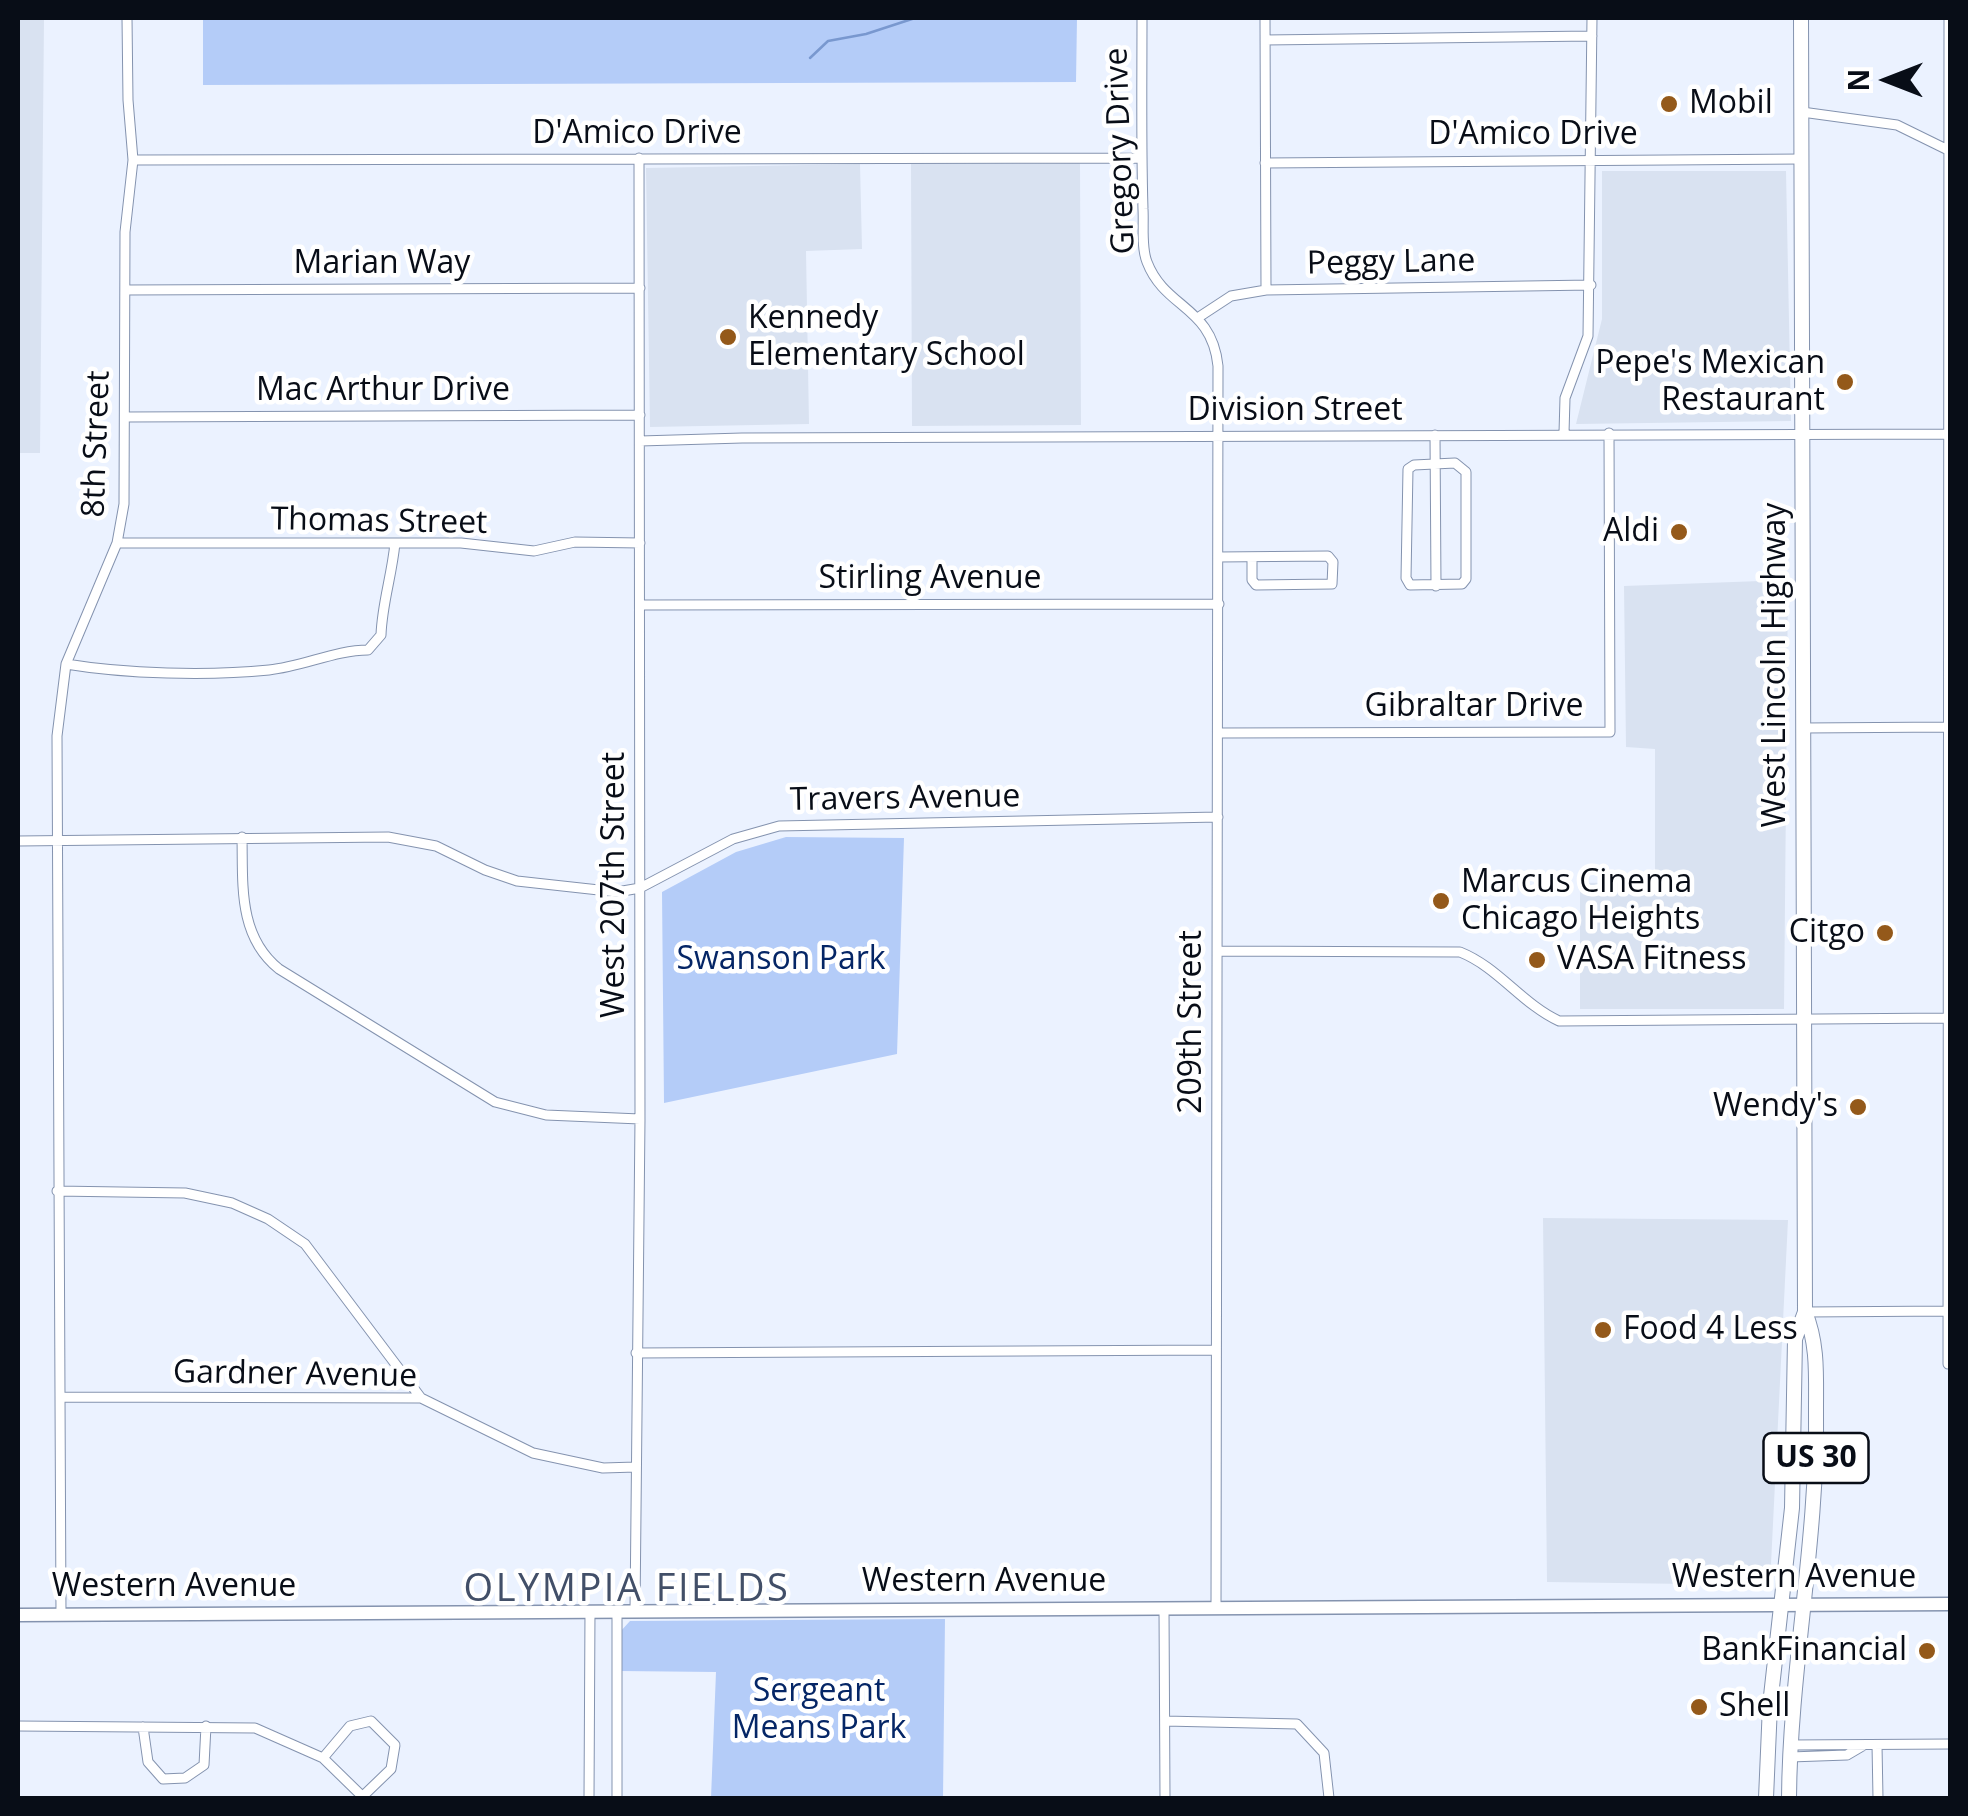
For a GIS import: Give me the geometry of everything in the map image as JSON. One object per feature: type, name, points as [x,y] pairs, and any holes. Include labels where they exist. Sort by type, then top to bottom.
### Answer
[{"type":"main road","name":"West Lincoln Highway","points":[[1782,1605],[1792,1508],[1795,1339],[1805,1312],[1801,18]]},
{"type":"main road","name":"West Lincoln Highway","points":[[1804,1605],[1816,1428],[1815,1336],[1805,1312]]},
{"type":"main road","name":"Western Avenue","points":[[18,1615],[1950,1604]]},
{"type":"main road","name":"US 30","points":[[1766,1798],[1770,1705],[1782,1605]]},
{"type":"main road","name":"US 30","points":[[1789,1798],[1804,1605]]},
{"type":"street","name":"8th Street","points":[[61,1615],[58,713],[66,664],[116,543],[125,492],[124,290],[126,217],[133,160],[127,18]]},
{"type":"street","name":"Gregory Drive","points":[[1142,18],[1145,258],[1158,284],[1199,317]]},
{"type":"street","points":[[1265,18],[1266,290]]},
{"type":"street","points":[[1564,433],[1565,398],[1588,336],[1592,18]]},
{"type":"street","points":[[1948,1364],[1949,18]]},
{"type":"street","points":[[1266,40],[1592,36]]},
{"type":"street","points":[[1802,112],[1897,126],[1950,151]]},
{"type":"street","name":"West 207th Street","points":[[635,1611],[640,1119],[639,158]]},
{"type":"street","name":"D'Amico Drive","points":[[133,160],[1141,158]]},
{"type":"street","name":"D'Amico Drive","points":[[1265,163],[1802,159]]},
{"type":"street","name":"Peggy Lane","points":[[1199,317],[1231,296],[1266,290],[1591,286]]},
{"type":"street","name":"Marian Way","points":[[124,290],[640,288]]},
{"type":"street","points":[[1199,317],[1216,352],[1218,437]]},
{"type":"street","name":"Mac Arthur Drive","points":[[125,418],[640,415]]},
{"type":"street","name":"Division Street","points":[[640,442],[1564,433],[1950,434]]},
{"type":"street","name":"Gibraltar Drive","points":[[1219,733],[1610,732],[1610,433]]},
{"type":"street","points":[[1435,435],[1436,586]]},
{"type":"street","name":"209th Street","points":[[1216,1608],[1218,437]]},
{"type":"street","points":[[1456,464],[1466,472],[1466,579],[1462,584],[1436,586],[1410,585],[1406,578],[1408,469],[1456,464]]},
{"type":"street","name":"Thomas Street","points":[[116,543],[461,543],[534,551],[575,542],[640,543]]},
{"type":"street","points":[[66,664],[126,672],[266,670],[311,664],[349,650],[368,650],[382,635],[382,610],[392,581],[395,543]]},
{"type":"street","points":[[1218,557],[1252,556],[1328,556],[1333,562],[1334,580],[1332,584],[1256,585],[1252,580],[1252,556]]},
{"type":"street","name":"Stirling Avenue","points":[[641,605],[1219,604]]},
{"type":"street","points":[[1804,728],[1949,727]]},
{"type":"street","name":"Travers Avenue","points":[[18,840],[404,838],[436,846],[517,881],[609,892],[640,888],[733,838],[779,826],[1218,817]]},
{"type":"street","points":[[242,837],[242,888],[248,920],[257,944],[279,969],[495,1102],[546,1116],[640,1119]]},
{"type":"street","points":[[1218,950],[1460,952],[1487,967],[1536,1011],[1559,1022],[1948,1018]]},
{"type":"street","points":[[57,1190],[185,1193],[232,1203],[268,1220],[305,1244],[422,1398]]},
{"type":"street","points":[[1805,1312],[1949,1311]]},
{"type":"street","points":[[636,1353],[1216,1350]]},
{"type":"street","name":"Gardner Avenue","points":[[60,1397],[422,1398],[532,1453],[603,1468],[636,1466]]},
{"type":"street","points":[[1164,1608],[1165,1798]]},
{"type":"street","points":[[590,1611],[590,1798]]},
{"type":"street","points":[[618,1611],[618,1798]]},
{"type":"street","points":[[18,1726],[254,1728],[322,1758],[363,1797],[391,1770],[395,1745],[371,1721],[350,1726],[322,1758]]},
{"type":"street","points":[[1165,1721],[1297,1724],[1324,1753],[1328,1798]]},
{"type":"street","points":[[143,1726],[148,1762],[163,1779],[185,1778],[204,1765],[206,1726]]},
{"type":"street","points":[[1877,1744],[1878,1798]]},
{"type":"street","points":[[1790,1751],[1847,1756],[1865,1745],[1950,1744]]},
{"type":"shaded area","points":[[18,18],[44,18],[40,453],[18,453]]},
{"type":"shaded area","points":[[1080,163],[1081,425],[912,426],[911,164]]},
{"type":"shaded area","name":"Kennedy Elementary School","points":[[860,164],[862,249],[806,251],[809,424],[650,427],[646,168]]},
{"type":"shaded area","points":[[1602,171],[1786,171],[1791,421],[1576,424],[1602,319]]},
{"type":"shaded area","points":[[1788,580],[1784,1009],[1580,1009],[1580,883],[1655,882],[1655,749],[1626,747],[1624,586]]},
{"type":"shaded area","points":[[1543,1218],[1788,1220],[1771,1564],[1760,1585],[1547,1582]]},
{"type":"green space","points":[[203,18],[1077,18],[1076,82],[203,85]]},
{"type":"green space","name":"Swanson Park","points":[[786,837],[904,838],[897,1054],[664,1103],[662,892],[736,852]]},
{"type":"green space","name":"Sergeant Means Park","points":[[945,1619],[943,1798],[711,1798],[716,1672],[620,1671],[620,1632],[630,1621]]},
{"type":"waterway","points":[[810,58],[828,41],[915,18]]},
{"type":"place","name":"Mobil","points":[[1669,104]]},
{"type":"place","name":"Kennedy Elementary School","points":[[728,337]]},
{"type":"place","name":"Pepe's Mexican Restaurant","points":[[1845,382]]},
{"type":"place","name":"Aldi","points":[[1679,532]]},
{"type":"place","name":"Marcus Cinema Chicago Heights","points":[[1441,901]]},
{"type":"place","name":"Citgo","points":[[1885,933]]},
{"type":"place","name":"VASA Fitness","points":[[1537,960]]},
{"type":"place","name":"Wendy's","points":[[1858,1107]]},
{"type":"place","name":"Food 4 Less","points":[[1603,1330]]},
{"type":"place","name":"BankFinancial","points":[[1927,1651]]},
{"type":"place","name":"Shell","points":[[1699,1707]]},
{"type":"district","name":"OLYMPIA FIELDS","points":[[627,1590]]}]
